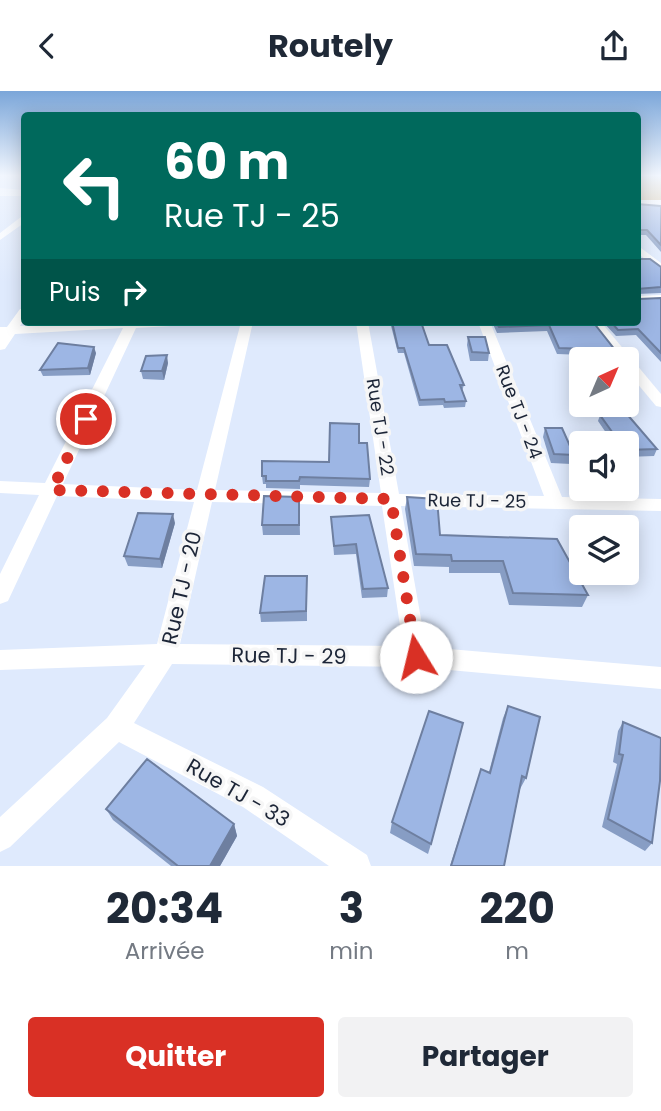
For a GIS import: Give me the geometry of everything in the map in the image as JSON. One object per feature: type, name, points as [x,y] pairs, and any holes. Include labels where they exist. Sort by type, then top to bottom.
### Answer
[{"type":"street","points":[[1,236],[21,221]]},
{"type":"street","points":[[1,236],[21,235]]},
{"type":"street","points":[[641,251],[661,268]]},
{"type":"street","points":[[641,299],[661,298]]},
{"type":"street","points":[[0,346],[5,331],[21,315]]},
{"type":"street","points":[[5,331],[84,326]]},
{"type":"street","points":[[0,595],[130,326]]},
{"type":"street","name":"Rue TJ - 20","points":[[0,837],[116,727],[166,654],[246,326]]},
{"type":"street","name":"Rue TJ - 22","points":[[363,326],[416,657]]},
{"type":"street","name":"Rue TJ - 24","points":[[486,326],[555,502]]},
{"type":"street","points":[[598,326],[615,347]]},
{"type":"street","points":[[639,376],[661,403]]},
{"type":"street","name":"Rue TJ - 25","points":[[0,487],[203,496],[661,505]]},
{"type":"street","name":"Rue TJ - 29","points":[[0,660],[166,654],[416,657],[661,678]]},
{"type":"street","name":"Rue TJ - 33","points":[[116,727],[253,797],[356,866]]},
{"type":"building","points":[[641,211],[661,211],[661,245],[647,230],[641,230]]},
{"type":"building","points":[[641,259],[650,259],[661,267],[661,287],[641,289]]},
{"type":"building","points":[[661,298],[661,353],[638,329],[618,330],[614,326],[641,326],[641,299]]},
{"type":"building","points":[[393,326],[422,326],[429,345],[447,345],[464,385],[460,385],[466,401],[420,400],[404,348],[398,348]]},
{"type":"building","points":[[549,326],[596,326],[613,347],[569,347],[559,348]]},
{"type":"building","points":[[468,337],[485,337],[489,353],[472,352]]},
{"type":"building","points":[[58,343],[94,347],[88,368],[40,370]]},
{"type":"building","points":[[167,355],[162,371],[141,371],[146,356]]},
{"type":"building","points":[[601,417],[629,417],[657,449],[639,450],[639,431],[611,431]]},
{"type":"building","points":[[330,423],[359,424],[359,443],[367,443],[370,479],[300,477],[299,481],[266,481],[266,476],[262,476],[262,461],[329,462]]},
{"type":"building","points":[[545,428],[562,428],[569,444],[569,455],[554,454]]},
{"type":"building","points":[[264,496],[299,497],[299,525],[262,525]]},
{"type":"building","points":[[407,497],[437,499],[440,535],[557,539],[569,561],[569,585],[582,585],[588,595],[513,593],[503,561],[452,561],[451,555],[416,554]]},
{"type":"building","points":[[138,513],[173,514],[160,559],[124,556]]},
{"type":"building","points":[[369,515],[388,588],[363,589],[356,544],[334,546],[331,517]]},
{"type":"building","points":[[265,576],[307,576],[306,611],[260,613]]},
{"type":"building","points":[[508,706],[540,717],[526,778],[522,776],[504,866],[451,866],[481,769],[490,773]]},
{"type":"building","points":[[429,711],[463,723],[431,844],[392,822]]},
{"type":"building","points":[[623,722],[661,738],[660,781],[652,843],[608,819],[623,755],[619,754]]},
{"type":"building","points":[[147,759],[234,824],[210,866],[178,866],[106,809]]},
{"type":"route","points":[[86,419],[52,490],[391,499],[416,657]]}]
